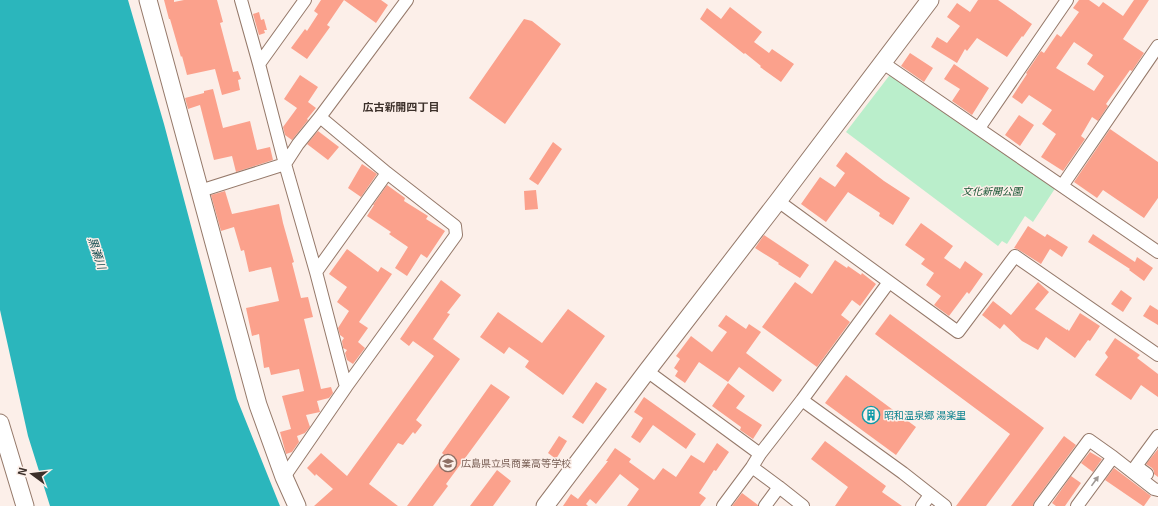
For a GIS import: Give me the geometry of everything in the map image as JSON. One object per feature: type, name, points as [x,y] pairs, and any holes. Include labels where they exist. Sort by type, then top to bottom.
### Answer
[{"type":"street","points":[[148,0],[258,405],[284,477],[297,506]]},
{"type":"street","points":[[241,0],[346,387]]},
{"type":"street","points":[[259,64],[305,0]]},
{"type":"street","points":[[200,191],[285,164],[298,144],[320,118],[407,0]]},
{"type":"street","points":[[546,506],[930,0]]},
{"type":"street","points":[[979,128],[1067,0]]},
{"type":"street","points":[[1062,186],[1158,46]]},
{"type":"street","points":[[883,63],[1158,252]]},
{"type":"street","points":[[284,477],[346,387],[456,234],[455,226],[320,118]]},
{"type":"street","points":[[316,272],[387,173]]},
{"type":"street","points":[[778,201],[958,332],[1015,256],[1158,355]]},
{"type":"street","points":[[723,506],[760,454],[889,282]]},
{"type":"street","points":[[647,371],[760,454]]},
{"type":"street","points":[[802,400],[903,473],[945,506]]},
{"type":"street","points":[[0,423],[25,506]]},
{"type":"street","points":[[1158,436],[1136,466],[1158,482]]},
{"type":"street","points":[[1040,506],[1089,440],[1154,489],[1158,490]]},
{"type":"street","points":[[1077,506],[1113,457]]},
{"type":"street","points":[[752,467],[803,506]]},
{"type":"street","points":[[765,506],[780,487]]},
{"type":"street","points":[[922,506],[930,495]]},
{"type":"green space","name":"文化新開公園","points":[[892,75],[1056,187],[1033,222],[1025,216],[1007,244],[1002,241],[998,246],[846,132],[889,76]]},
{"type":"water","name":"黒瀬川","points":[[0,0],[128,0],[164,124],[237,399],[280,506],[50,506],[28,436],[0,310]]},
{"type":"building","points":[[164,0],[174,0],[174,2],[184,0],[217,0],[223,22],[220,23],[233,72],[238,71],[241,79],[238,80],[240,90],[222,95],[215,69],[187,75]]},
{"type":"building","points":[[321,0],[344,0],[327,25],[330,27],[307,59],[291,48],[305,29],[307,31],[318,14],[314,11]]},
{"type":"building","points":[[344,0],[381,0],[388,5],[376,23]]},
{"type":"building","points":[[978,0],[998,0],[1032,24],[1007,57],[977,38],[967,51],[965,49],[957,63],[931,47],[937,37],[947,43],[960,26],[947,17],[957,3],[970,12]]},
{"type":"building","points":[[1079,0],[1089,0],[1099,7],[1103,2],[1123,16],[1134,0],[1149,0],[1123,39],[1144,53],[1106,104],[1108,106],[1098,121],[1092,117],[1081,136],[1085,139],[1063,171],[1041,157],[1056,134],[1042,124],[1052,110],[1029,95],[1022,104],[1012,97],[1041,51],[1044,53],[1057,34],[1061,37],[1079,12],[1073,8]],"holes":[[[1074,42],[1093,55],[1087,64],[1104,76],[1094,91],[1056,68]]]},
{"type":"building","points":[[730,7],[762,32],[754,42],[769,53],[772,49],[794,64],[781,82],[700,19],[707,8],[721,19]]},
{"type":"building","points":[[259,12],[261,20],[264,19],[267,30],[264,30],[265,33],[259,35],[253,14]]},
{"type":"building","points":[[524,19],[532,21],[561,44],[505,124],[469,98]]},
{"type":"building","points":[[910,53],[933,68],[924,82],[901,66]]},
{"type":"building","points":[[954,64],[989,88],[972,115],[952,101],[960,89],[944,79]]},
{"type":"building","points":[[300,75],[318,87],[308,102],[316,108],[292,140],[285,135],[283,127],[297,108],[284,99]]},
{"type":"building","points":[[213,89],[223,128],[250,121],[257,150],[270,147],[273,160],[236,172],[232,156],[214,160],[200,105],[188,109],[185,98]]},
{"type":"building","points":[[1019,115],[1034,125],[1020,146],[1005,135]]},
{"type":"building","points":[[1110,129],[1158,162],[1158,198],[1144,218],[1103,190],[1097,198],[1074,182]]},
{"type":"building","points":[[318,131],[339,147],[328,160],[307,144]]},
{"type":"building","points":[[553,142],[562,149],[538,185],[529,179]]},
{"type":"building","points":[[846,152],[884,181],[910,198],[893,225],[879,216],[880,213],[848,192],[826,222],[801,204],[820,177],[835,187],[845,173],[836,166]]},
{"type":"building","points":[[362,164],[377,174],[361,197],[348,188]]},
{"type":"building","points":[[387,185],[405,198],[404,201],[428,216],[426,219],[445,231],[427,258],[421,254],[407,276],[395,268],[408,247],[389,234],[391,232],[367,216]]},
{"type":"building","points":[[536,190],[538,209],[525,210],[524,191]]},
{"type":"building","points":[[225,191],[232,214],[279,204],[294,262],[292,263],[301,298],[308,297],[313,317],[304,319],[321,389],[331,387],[333,393],[329,398],[317,401],[320,412],[306,415],[310,427],[305,433],[297,436],[299,442],[292,452],[286,454],[280,432],[291,429],[282,396],[304,391],[299,369],[271,375],[269,367],[264,368],[259,334],[252,336],[246,308],[279,301],[271,267],[249,272],[244,250],[241,251],[234,227],[221,231],[211,195]]},
{"type":"building","points":[[921,223],[953,246],[944,258],[960,269],[965,261],[983,274],[969,294],[967,292],[949,316],[934,305],[941,296],[926,285],[934,273],[921,264],[925,259],[905,245]]},
{"type":"building","points":[[1028,226],[1045,237],[1047,234],[1068,247],[1062,257],[1050,249],[1041,264],[1014,248]]},
{"type":"building","points":[[1093,234],[1135,262],[1137,257],[1153,268],[1144,281],[1129,270],[1130,269],[1088,242]]},
{"type":"building","points":[[764,235],[809,265],[800,278],[755,248]]},
{"type":"building","points":[[347,249],[378,272],[381,267],[392,274],[359,322],[368,328],[358,342],[365,348],[353,364],[347,360],[345,353],[347,350],[343,348],[342,341],[344,338],[340,335],[338,328],[349,311],[337,302],[347,287],[329,274]]},
{"type":"building","points":[[835,260],[847,268],[848,266],[861,275],[862,273],[876,284],[860,306],[852,300],[841,315],[850,322],[817,367],[762,327],[795,282],[812,294]]},
{"type":"building","points":[[441,280],[461,295],[447,313],[450,314],[433,339],[460,359],[416,420],[422,425],[415,434],[413,432],[403,445],[398,443],[369,484],[398,506],[314,506],[333,489],[307,468],[321,453],[347,476],[434,356],[413,341],[409,346],[400,339]]},
{"type":"building","points":[[1038,282],[1049,292],[1035,309],[1069,331],[1080,313],[1100,326],[1090,341],[1088,340],[1075,358],[1046,337],[1038,350],[1022,341],[1004,324],[1000,329],[982,315],[993,301],[1011,315]]},
{"type":"building","points":[[1121,290],[1132,298],[1123,312],[1111,304]]},
{"type":"building","points":[[1150,305],[1158,310],[1158,325],[1143,316]]},
{"type":"building","points":[[568,309],[605,336],[563,395],[525,367],[529,361],[509,347],[504,354],[480,337],[498,312],[542,343]]},
{"type":"building","points":[[890,314],[1044,428],[986,506],[956,506],[1010,434],[875,334]]},
{"type":"building","points":[[726,315],[746,329],[749,324],[761,332],[746,353],[782,380],[773,392],[739,367],[728,382],[699,362],[685,383],[675,376],[678,371],[674,368],[680,359],[676,356],[691,336],[712,352],[727,332],[718,326]]},
{"type":"building","points":[[1115,338],[1140,355],[1137,358],[1158,374],[1158,397],[1141,385],[1131,400],[1095,375],[1108,357],[1105,353]]},
{"type":"building","name":"昭和温泉郷 湯楽里","points":[[846,375],[916,427],[896,455],[825,403]]},
{"type":"building","points":[[596,382],[607,389],[583,424],[572,417]]},
{"type":"building","points":[[728,383],[745,396],[736,408],[762,425],[753,439],[740,430],[741,427],[712,406]]},
{"type":"building","points":[[491,384],[510,397],[446,484],[448,486],[433,506],[407,506],[444,455],[442,453]]},
{"type":"building","points":[[644,397],[696,434],[686,449],[653,425],[640,443],[631,437],[643,418],[634,412]]},
{"type":"building","points":[[559,436],[567,441],[556,459],[548,453]]},
{"type":"building","points":[[1064,436],[1076,445],[1034,502],[1033,506],[1011,506]]},
{"type":"building","points":[[825,441],[886,486],[882,492],[902,506],[835,506],[848,487],[811,459]]},
{"type":"building","points":[[717,443],[729,452],[716,471],[714,470],[699,493],[706,498],[700,506],[627,506],[639,489],[620,474],[596,504],[590,499],[586,504],[588,506],[563,506],[571,494],[578,499],[608,461],[606,461],[615,448],[631,459],[629,462],[654,480],[663,468],[676,477],[691,455],[704,463]]},
{"type":"building","points":[[1158,449],[1158,477],[1154,474],[1152,468],[1146,464]]},
{"type":"building","points":[[1090,452],[1102,459],[1093,472],[1081,463]]},
{"type":"building","points":[[1114,468],[1151,496],[1144,506],[1105,480]]},
{"type":"building","points":[[497,470],[511,481],[493,506],[470,506]]},
{"type":"building","points":[[1071,476],[1081,483],[1065,506],[1056,506],[1052,503]]},
{"type":"building","points":[[742,493],[758,505],[758,506],[732,506]]},
{"type":"place","name":"昭和温泉郷 湯楽里","points":[[871,415]]},
{"type":"place","name":"広島県立呉商業高等学校","points":[[448,463]]},
{"type":"district","name":"広古新開四丁目","points":[[401,107]]}]
